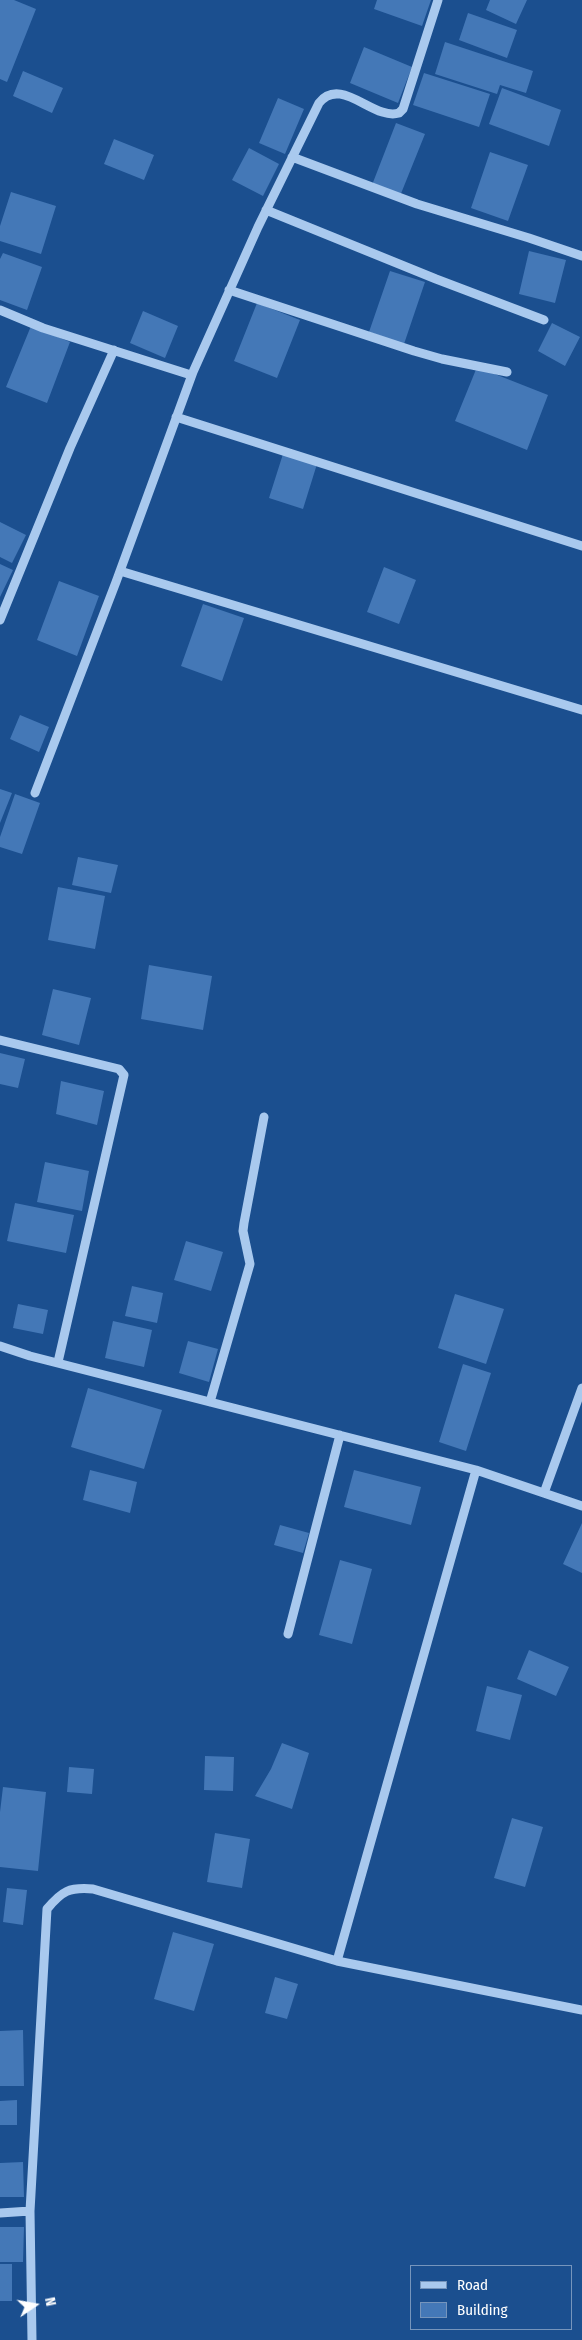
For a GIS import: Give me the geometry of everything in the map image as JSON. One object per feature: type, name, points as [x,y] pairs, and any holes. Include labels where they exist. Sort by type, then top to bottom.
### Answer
[{"type":"street","points":[[35,793],[120,571],[192,375],[266,210],[319,103],[330,94],[338,93],[388,114],[399,113],[403,109],[438,0]]},
{"type":"street","points":[[292,157],[417,204],[582,256]]},
{"type":"street","points":[[266,210],[436,279],[544,320]]},
{"type":"street","points":[[229,290],[414,351],[442,359],[506,372]]},
{"type":"street","points":[[0,310],[43,328],[192,375]]},
{"type":"street","points":[[0,620],[70,448],[114,350]]},
{"type":"street","points":[[176,417],[582,546]]},
{"type":"street","points":[[120,571],[582,710]]},
{"type":"street","points":[[0,1040],[119,1069],[124,1075],[58,1362]]},
{"type":"street","points":[[210,1402],[250,1264],[243,1231],[264,1117]]},
{"type":"street","points":[[0,1346],[476,1470],[582,1506]]},
{"type":"street","points":[[544,1493],[582,1388]]},
{"type":"street","points":[[288,1634],[340,1436]]},
{"type":"street","points":[[337,1961],[476,1470]]},
{"type":"street","points":[[32,2340],[30,2211],[47,1909],[58,1895],[76,1887],[93,1889],[337,1961],[582,2010]]},
{"type":"street","points":[[0,2213],[30,2211]]},
{"type":"building","points":[[0,0],[14,0],[36,9],[7,82],[0,79]]},
{"type":"building","points":[[377,0],[431,0],[422,26],[374,9]]},
{"type":"building","points":[[490,0],[527,0],[516,24],[486,10]]},
{"type":"building","points":[[468,13],[517,30],[507,58],[459,40]]},
{"type":"building","points":[[445,42],[533,71],[526,93],[500,85],[497,94],[435,74]]},
{"type":"building","points":[[364,47],[412,67],[398,103],[350,83]]},
{"type":"building","points":[[23,71],[63,88],[52,113],[13,96]]},
{"type":"building","points":[[424,73],[490,94],[479,127],[413,105]]},
{"type":"building","points":[[502,88],[561,110],[549,146],[489,124]]},
{"type":"building","points":[[278,98],[304,109],[285,154],[259,143]]},
{"type":"building","points":[[396,123],[425,134],[400,196],[372,185]]},
{"type":"building","points":[[114,139],[154,155],[144,180],[104,164]]},
{"type":"building","points":[[249,148],[279,164],[263,196],[232,180]]},
{"type":"building","points":[[490,152],[528,165],[508,221],[471,208]]},
{"type":"building","points":[[11,192],[56,206],[41,254],[0,241],[0,226]]},
{"type":"building","points":[[529,251],[566,260],[555,303],[519,294]]},
{"type":"building","points":[[3,253],[42,267],[27,310],[0,300],[0,259]]},
{"type":"building","points":[[390,271],[425,282],[404,344],[369,332]]},
{"type":"building","points":[[257,303],[300,320],[277,378],[234,361]]},
{"type":"building","points":[[143,311],[178,326],[165,358],[130,343]]},
{"type":"building","points":[[552,323],[580,337],[565,366],[538,351]]},
{"type":"building","points":[[31,326],[70,342],[47,403],[6,387]]},
{"type":"building","points":[[477,367],[548,395],[527,450],[455,421]]},
{"type":"building","points":[[283,454],[317,464],[303,509],[269,498]]},
{"type":"building","points":[[0,522],[26,535],[12,563],[0,557]]},
{"type":"building","points":[[0,564],[13,570],[0,597]]},
{"type":"building","points":[[384,567],[416,580],[399,624],[367,612]]},
{"type":"building","points":[[59,581],[99,596],[77,656],[37,640]]},
{"type":"building","points":[[203,604],[244,618],[222,681],[181,666]]},
{"type":"building","points":[[20,715],[49,727],[39,752],[10,739]]},
{"type":"building","points":[[0,789],[12,793],[0,823]]},
{"type":"building","points":[[15,794],[40,803],[22,854],[0,847],[0,837]]},
{"type":"building","points":[[78,857],[118,865],[111,893],[72,885]]},
{"type":"building","points":[[58,887],[105,896],[95,949],[48,940]]},
{"type":"building","points":[[149,965],[212,976],[203,1030],[141,1019]]},
{"type":"building","points":[[53,989],[91,998],[79,1045],[42,1035]]},
{"type":"building","points":[[0,1053],[25,1059],[18,1088],[0,1084]]},
{"type":"building","points":[[61,1081],[104,1091],[97,1125],[56,1114]]},
{"type":"building","points":[[45,1162],[89,1171],[82,1211],[37,1202]]},
{"type":"building","points":[[15,1203],[74,1215],[66,1253],[7,1241]]},
{"type":"building","points":[[186,1241],[223,1252],[211,1291],[174,1280]]},
{"type":"building","points":[[132,1286],[163,1293],[157,1323],[125,1316]]},
{"type":"building","points":[[455,1294],[504,1309],[486,1364],[438,1348]]},
{"type":"building","points":[[18,1304],[48,1310],[43,1334],[13,1328]]},
{"type":"building","points":[[113,1321],[152,1330],[144,1367],[105,1358]]},
{"type":"building","points":[[188,1341],[218,1349],[209,1382],[179,1373]]},
{"type":"building","points":[[463,1364],[491,1373],[466,1451],[439,1442]]},
{"type":"building","points":[[88,1388],[162,1410],[144,1469],[71,1447]]},
{"type":"building","points":[[90,1470],[137,1482],[130,1513],[83,1500]]},
{"type":"building","points":[[354,1470],[421,1487],[411,1525],[344,1507]]},
{"type":"building","points":[[582,1523],[582,1573],[563,1564]]},
{"type":"building","points":[[280,1525],[309,1533],[303,1553],[274,1545]]},
{"type":"building","points":[[340,1560],[372,1569],[352,1644],[319,1635]]},
{"type":"building","points":[[529,1650],[569,1667],[556,1696],[517,1679]]},
{"type":"building","points":[[487,1686],[522,1695],[510,1740],[476,1731]]},
{"type":"building","points":[[282,1743],[309,1753],[292,1809],[255,1796],[271,1769]]},
{"type":"building","points":[[205,1756],[234,1757],[233,1791],[204,1790]]},
{"type":"building","points":[[69,1767],[94,1769],[92,1794],[67,1792]]},
{"type":"building","points":[[3,1787],[46,1792],[38,1871],[0,1867],[0,1812]]},
{"type":"building","points":[[512,1818],[543,1827],[525,1887],[494,1878]]},
{"type":"building","points":[[215,1833],[250,1839],[242,1888],[207,1882]]},
{"type":"building","points":[[7,1888],[27,1890],[23,1925],[3,1922]]},
{"type":"building","points":[[173,1932],[214,1944],[194,2011],[154,1999]]},
{"type":"building","points":[[275,1977],[298,1984],[287,2019],[265,2013]]},
{"type":"building","points":[[23,2030],[24,2086],[0,2086],[0,2031]]},
{"type":"building","points":[[17,2100],[17,2125],[0,2125],[0,2101]]},
{"type":"building","points":[[23,2162],[24,2197],[0,2197],[0,2163]]},
{"type":"building","points":[[0,2227],[24,2227],[23,2262],[0,2262]]},
{"type":"building","points":[[0,2264],[12,2264],[12,2301],[0,2301]]}]
